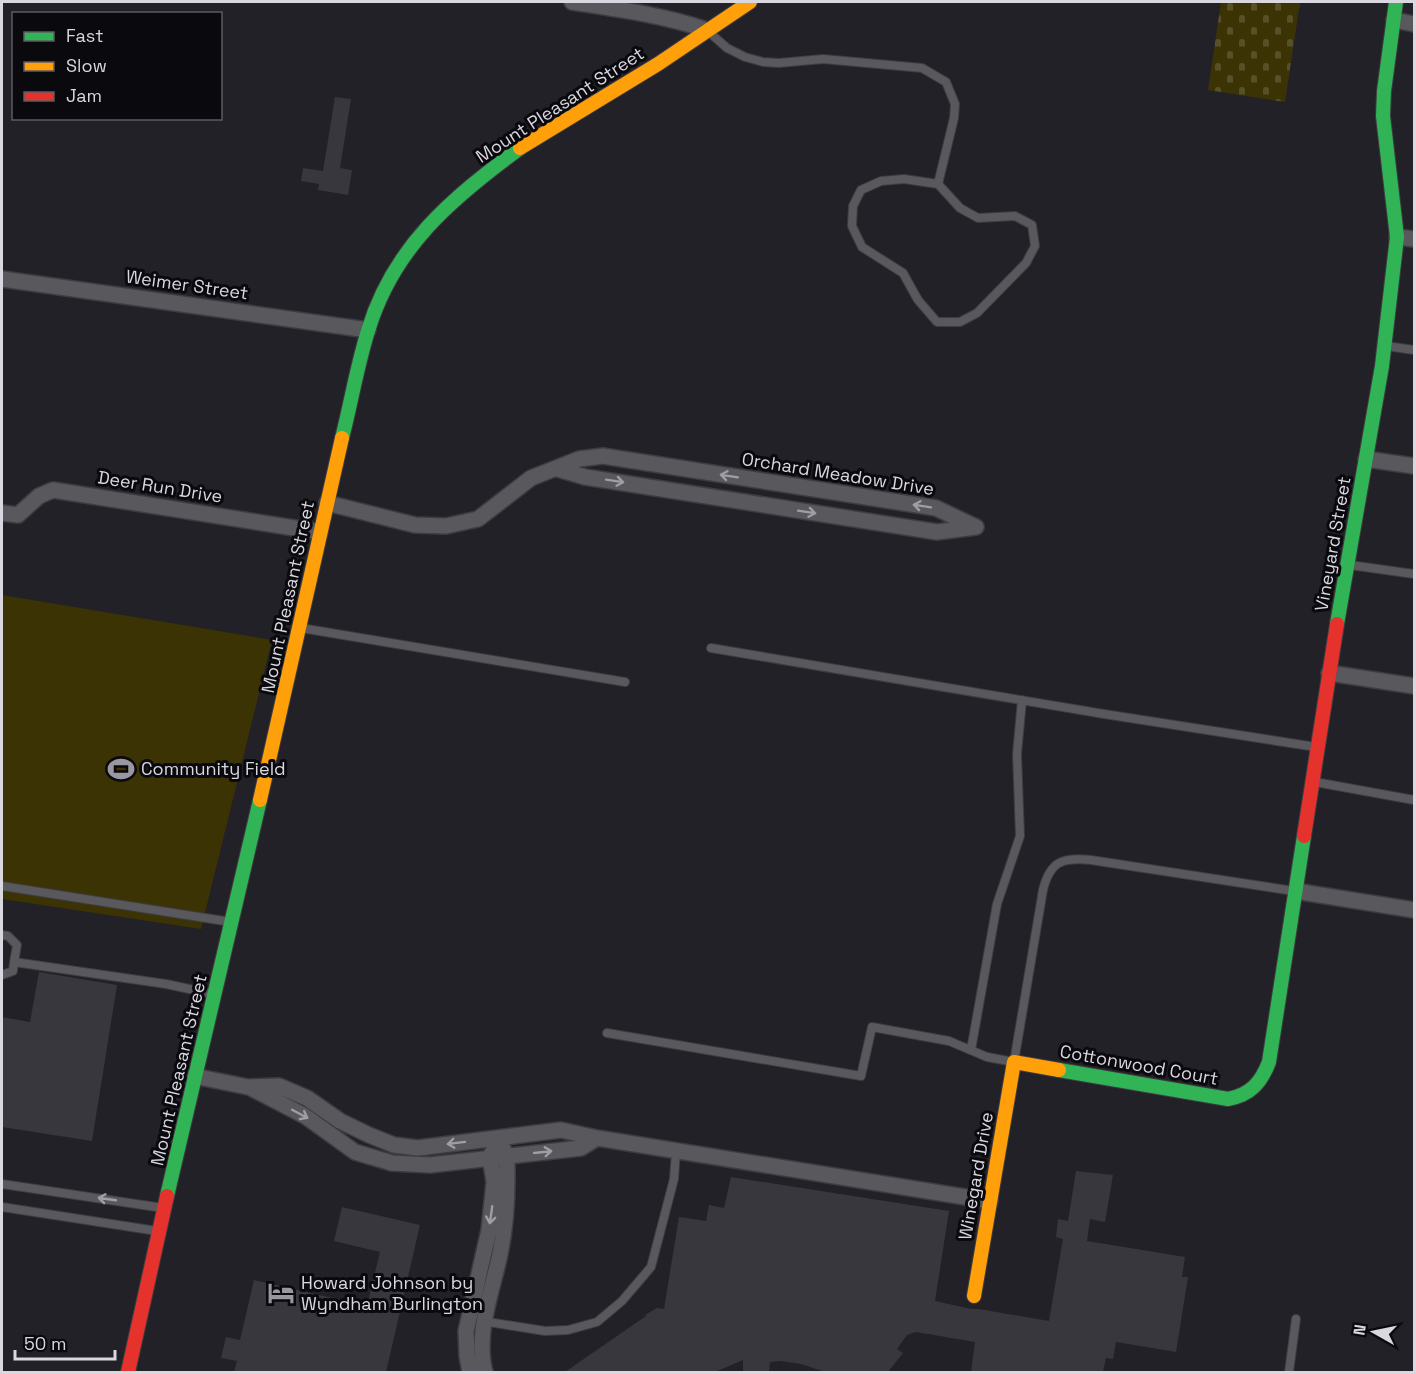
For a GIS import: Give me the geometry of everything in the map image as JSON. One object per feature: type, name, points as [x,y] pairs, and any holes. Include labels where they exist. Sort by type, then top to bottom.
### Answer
[{"type":"street","points":[[572,2],[648,13],[676,19],[707,30]]},
{"type":"street","name":"Mount Pleasant Street","points":[[128,1372],[320,532],[368,330],[383,292],[422,231],[449,204],[486,173],[523,146],[657,64],[750,2]]},
{"type":"street","name":"Vineyard Street","points":[[1255,1089],[1269,1062],[1329,673],[1385,345],[1397,237],[1383,116],[1384,91],[1396,2]]},
{"type":"street","points":[[1394,20],[1414,24]]},
{"type":"street","points":[[1397,237],[1414,239]]},
{"type":"street","name":"Weimer Street","points":[[2,279],[368,330]]},
{"type":"street","name":"Orchard Meadow Drive","points":[[327,503],[415,525],[446,526],[478,519],[531,478],[579,459],[603,456],[936,508],[976,527],[937,532],[585,477],[558,469]]},
{"type":"street","points":[[1366,459],[1414,466]]},
{"type":"street","name":"Deer Run Drive","points":[[2,513],[18,515],[39,496],[52,490],[320,532]]},
{"type":"street","points":[[1329,673],[1414,686]]},
{"type":"street","points":[[1295,891],[1414,910]]},
{"type":"street","name":"Cottonwood Court","points":[[1014,1062],[1216,1098],[1238,1098],[1255,1089]]},
{"type":"street","name":"Winegard Drive","points":[[974,1296],[1014,1062]]},
{"type":"street","points":[[194,1076],[248,1087],[279,1086],[307,1098],[340,1121],[394,1145],[418,1148],[561,1130],[597,1138],[990,1201]]},
{"type":"street","points":[[248,1087],[305,1116],[355,1152],[392,1163],[430,1165],[581,1148],[597,1138]]},
{"type":"street","points":[[485,1372],[482,1334],[500,1250],[507,1192],[507,1156],[498,1138]]},
{"type":"street","points":[[470,1372],[466,1331],[489,1230],[494,1182],[490,1157],[498,1138]]},
{"type":"lane","points":[[707,30],[727,48],[745,57],[763,62],[823,59],[922,68],[946,82],[955,104],[954,118],[938,184]]},
{"type":"lane","points":[[904,179],[938,184],[960,208],[978,218],[1015,216],[1032,225],[1035,246],[1026,263],[977,313],[960,322],[937,322],[918,300],[903,273],[862,247],[852,226],[853,206],[861,190],[880,181],[904,179]]},
{"type":"lane","points":[[1385,345],[1414,350]]},
{"type":"lane","points":[[1348,565],[1414,574]]},
{"type":"lane","points":[[299,628],[625,682]]},
{"type":"lane","points":[[711,648],[1318,747]]},
{"type":"lane","points":[[971,1050],[997,904],[1020,836],[1017,754],[1022,700]]},
{"type":"lane","points":[[1312,782],[1414,800]]},
{"type":"lane","points":[[607,1033],[861,1076],[872,1027],[949,1041],[987,1057],[1014,1062],[1043,890],[1050,871],[1061,861],[1091,860],[1295,891]]},
{"type":"lane","points":[[2,886],[232,922]]},
{"type":"lane","points":[[2,935],[8,936],[17,945],[13,971],[2,975]]},
{"type":"lane","points":[[14,962],[166,984],[215,994]]},
{"type":"lane","points":[[469,1318],[545,1331],[568,1330],[597,1322],[622,1301],[651,1267],[674,1179],[676,1151]]},
{"type":"lane","points":[[2,1184],[165,1208]]},
{"type":"lane","points":[[2,1207],[160,1231]]},
{"type":"lane","points":[[1288,1372],[1296,1319]]},
{"type":"green space","points":[[1221,2],[1300,2],[1285,102],[1208,90]]},
{"type":"green space","name":"Community Field","points":[[2,595],[272,640],[201,929],[2,899]]},
{"type":"building","points":[[335,97],[351,99],[340,168],[352,170],[348,195],[318,190],[319,184],[301,181],[303,168],[323,171]]},
{"type":"building","points":[[39,972],[117,985],[92,1141],[2,1127],[2,1017],[30,1022]]},
{"type":"building","points":[[1076,1171],[1113,1175],[1105,1222],[1090,1219],[1087,1241],[1185,1257],[1182,1277],[1188,1277],[1176,1352],[1116,1342],[1113,1359],[1106,1358],[1103,1372],[971,1372],[975,1342],[916,1332],[907,1335],[897,1349],[903,1353],[888,1372],[825,1372],[801,1364],[781,1361],[770,1362],[769,1372],[743,1372],[743,1360],[715,1372],[565,1372],[645,1315],[657,1308],[664,1309],[679,1217],[706,1221],[709,1205],[724,1208],[731,1177],[949,1211],[935,1301],[1049,1321],[1063,1239],[1056,1237],[1058,1219],[1068,1221]]},
{"type":"building","name":"Howard Johnson by Wyndham Burlington","points":[[342,1207],[420,1225],[386,1372],[234,1372],[237,1361],[221,1358],[226,1337],[240,1340],[254,1280],[367,1306],[380,1252],[334,1241]]},
{"type":"traffic: fast","points":[[1337,624],[1382,366],[1397,237],[1383,116],[1384,91],[1396,2]]},
{"type":"traffic: fast","points":[[342,438],[368,331],[379,301],[393,274],[409,249],[449,206],[520,148]]},
{"type":"traffic: fast","points":[[167,1196],[260,800]]},
{"type":"traffic: fast","points":[[1059,1070],[1228,1099],[1254,1087],[1269,1062],[1304,836]]},
{"type":"traffic: slow","points":[[520,148],[658,64],[750,2]]},
{"type":"traffic: slow","points":[[260,800],[342,438]]},
{"type":"traffic: slow","points":[[974,1296],[1014,1062],[1059,1070]]},
{"type":"traffic: jam","points":[[1304,836],[1337,624]]},
{"type":"traffic: jam","points":[[128,1372],[167,1196]]},
{"type":"place","name":"Community Field","points":[[121,769]]},
{"type":"place","name":"Howard Johnson by Wyndham Burlington","points":[[281,1293]]}]
